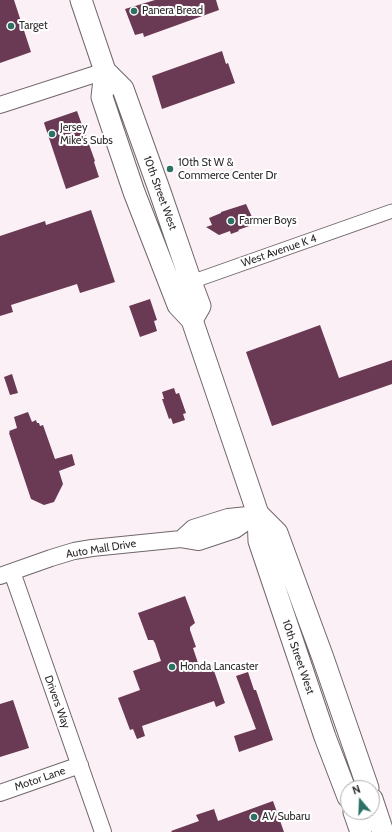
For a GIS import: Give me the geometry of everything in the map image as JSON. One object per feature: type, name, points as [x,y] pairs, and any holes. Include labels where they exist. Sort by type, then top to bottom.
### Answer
[{"type":"main road","name":"10th Street West","points":[[81,0],[105,71],[102,97],[128,173],[178,305],[192,320],[258,514],[259,541],[325,737],[341,780]]},
{"type":"main road","name":"10th Street West","points":[[105,71],[123,89],[200,306],[192,320]]},
{"type":"main road","points":[[128,173],[144,191],[174,268],[181,277],[191,282]]},
{"type":"main road","name":"10th Street West","points":[[258,514],[277,533],[323,658],[365,780]]},
{"type":"main road","points":[[292,638],[310,660],[328,710],[336,721],[347,730]]},
{"type":"main road","points":[[325,737],[339,746],[345,756],[355,780]]},
{"type":"main road","points":[[357,820],[361,832]]},
{"type":"street","points":[[0,105],[105,71]]},
{"type":"street","name":"West Avenue K 4","points":[[191,282],[392,211]]},
{"type":"street","points":[[178,305],[191,282]]},
{"type":"street","name":"Auto Mall Drive","points":[[6,574],[74,551],[181,539],[193,528],[228,517],[258,514]]},
{"type":"street","name":"Drivers Way","points":[[6,574],[80,765],[102,832]]},
{"type":"street","name":"Motor Lane","points":[[0,793],[80,765]]},
{"type":"building","name":"Target","points":[[0,0],[14,0],[31,52],[0,63]]},
{"type":"building","points":[[155,0],[216,0],[219,10],[144,37],[143,33],[135,35],[125,9]]},
{"type":"building","points":[[222,51],[235,83],[162,109],[152,76]]},
{"type":"building","points":[[77,111],[95,161],[94,162],[99,177],[66,189],[44,123]]},
{"type":"building","name":"Farmer Boys","points":[[246,204],[252,217],[250,218],[252,225],[231,234],[230,231],[219,235],[206,227],[212,225],[209,218],[221,212]]},
{"type":"building","points":[[91,210],[115,282],[80,293],[77,284],[11,305],[13,312],[0,316],[0,236],[45,221],[46,225]]},
{"type":"building","points":[[150,299],[157,320],[154,321],[157,331],[140,337],[129,306]]},
{"type":"building","points":[[320,325],[339,378],[392,360],[392,384],[272,426],[246,352]]},
{"type":"building","points":[[12,374],[18,393],[10,395],[4,377]]},
{"type":"building","points":[[174,388],[176,394],[179,393],[186,413],[183,414],[185,420],[173,424],[171,418],[169,419],[162,399],[164,399],[162,392]]},
{"type":"building","points":[[28,412],[32,422],[36,420],[40,426],[43,425],[55,459],[72,454],[75,465],[59,471],[63,484],[54,502],[44,505],[31,499],[9,433],[9,431],[17,428],[14,417]]},
{"type":"building","name":"Honda Lancaster","points":[[185,596],[195,623],[190,627],[190,630],[196,647],[193,648],[200,669],[212,665],[225,703],[216,707],[214,701],[142,726],[145,736],[137,739],[133,729],[130,730],[118,698],[140,690],[133,671],[161,661],[155,643],[153,640],[148,640],[138,613]]},
{"type":"building","points":[[248,672],[254,690],[256,690],[273,740],[239,752],[234,736],[256,729],[236,676]]},
{"type":"building","points":[[13,700],[29,748],[0,757],[0,704]]},
{"type":"building","name":"AV Subaru","points":[[273,801],[284,832],[171,831],[199,821],[196,815],[214,809],[218,821]]},
{"type":"place","name":"Panera Bread","points":[[134,11]]},
{"type":"place","name":"Target","points":[[11,26]]},
{"type":"place","name":"Jersey Mike's Subs","points":[[52,134]]},
{"type":"place","name":"10th St W & Commerce Center Dr","points":[[170,169]]},
{"type":"place","name":"Farmer Boys","points":[[231,221]]},
{"type":"place","name":"Honda Lancaster","points":[[172,667]]},
{"type":"place","name":"AV Subaru","points":[[254,817]]}]
